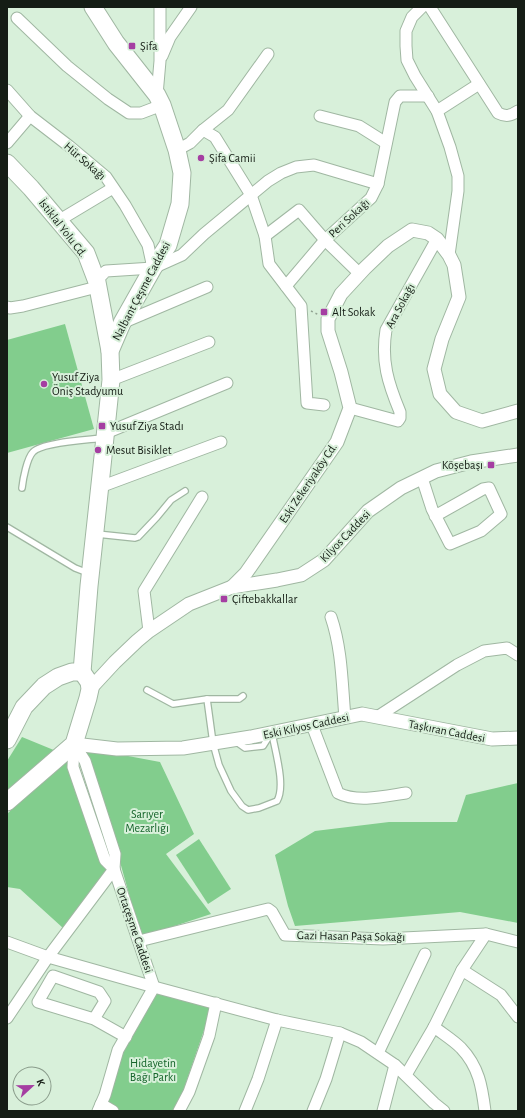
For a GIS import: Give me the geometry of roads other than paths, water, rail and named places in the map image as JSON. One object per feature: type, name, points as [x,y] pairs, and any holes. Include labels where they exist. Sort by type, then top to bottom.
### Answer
[{"type":"main road","name":"Nalbant Çeşme Caddesi","points":[[82,672],[90,574],[111,380],[110,351],[122,323],[153,268],[168,245],[180,204],[182,173],[178,150],[160,100],[116,43],[93,7]]},
{"type":"main road","name":"İstiklal Yolu Cd.","points":[[7,163],[31,188],[86,253],[97,285],[110,351]]},
{"type":"main road","points":[[102,311],[105,318],[114,324],[122,323]]},
{"type":"main road","points":[[7,740],[24,707],[44,686],[58,677],[72,672],[82,672],[89,682],[90,689],[74,744],[7,802]]},
{"type":"street","points":[[17,18],[67,66],[108,99],[129,113],[141,113],[160,100],[160,7]]},
{"type":"street","points":[[160,60],[170,37],[191,7]]},
{"type":"street","points":[[422,7],[412,17],[406,31],[407,60],[437,112],[450,147],[458,176],[458,191],[449,255]]},
{"type":"street","points":[[430,7],[498,113],[504,116],[518,112]]},
{"type":"street","points":[[178,150],[190,143],[203,130],[228,110],[268,54]]},
{"type":"street","points":[[437,112],[479,84]]},
{"type":"street","name":"Hür Sokağı","points":[[7,90],[30,116],[106,177],[125,205],[148,245],[153,268]]},
{"type":"street","name":"Peri Sokağı","points":[[286,286],[325,240],[371,198],[378,184],[395,102],[400,96],[428,96]]},
{"type":"street","points":[[7,143],[30,116]]},
{"type":"street","points":[[320,116],[359,126],[386,143]]},
{"type":"street","points":[[203,130],[215,137],[251,195],[265,236],[269,264],[301,306],[307,403],[324,405]]},
{"type":"street","points":[[7,307],[23,306],[97,285],[101,276],[106,271],[153,268],[182,255],[204,234],[268,181],[281,173],[296,167],[314,165],[378,184]]},
{"type":"street","points":[[58,221],[113,188]]},
{"type":"street","points":[[265,236],[299,210],[325,240],[360,274]]},
{"type":"street","points":[[350,408],[341,372],[328,331],[328,319],[341,294],[388,246],[412,230],[428,233],[437,239],[449,255],[454,265],[459,297],[442,339],[434,369],[440,394],[456,412],[482,421],[518,411]]},
{"type":"street","name":"Ara Sokağı","points":[[350,408],[398,421],[400,418],[400,412],[387,374],[384,344],[386,330],[437,239]]},
{"type":"street","points":[[168,245],[182,255]]},
{"type":"street","points":[[122,323],[207,287]]},
{"type":"street","points":[[111,380],[209,342]]},
{"type":"street","points":[[106,435],[227,383]]},
{"type":"street","name":"Eski Zekeriyaköy Cd.","points":[[232,587],[246,573],[337,442],[350,408]]},
{"type":"street","points":[[100,487],[221,442]]},
{"type":"street","name":"Kilyos Caddesi","points":[[90,689],[115,662],[149,631],[189,604],[232,587],[302,575],[324,560],[368,511],[401,488],[436,471],[471,462],[518,455]]},
{"type":"street","points":[[422,478],[432,509],[435,516],[450,544],[481,531],[501,514],[490,488],[482,489],[435,516]]},
{"type":"street","points":[[149,631],[144,591],[202,497]]},
{"type":"street","points":[[331,617],[339,646],[344,718]]},
{"type":"street","points":[[377,717],[457,665],[484,650],[507,648],[518,655]]},
{"type":"street","points":[[82,672],[115,662]]},
{"type":"street","name":"Eski Kilyos Caddesi","points":[[74,744],[117,749],[183,748],[272,733],[362,714],[377,717]]},
{"type":"street","name":"Taşkıran Caddesi","points":[[377,717],[492,739],[518,738]]},
{"type":"street","points":[[312,725],[338,793],[356,798],[380,797],[406,793]]},
{"type":"street","name":"Ortaçeşme Caddesi","points":[[74,744],[85,761],[115,854],[114,869],[154,987],[118,1050],[105,1095],[99,1107]]},
{"type":"street","points":[[7,1018],[48,957],[114,869]]},
{"type":"street","name":"Gazi Hasan Paşa Sokağı","points":[[139,941],[268,909],[272,912],[284,935],[383,939],[486,934]]},
{"type":"street","points":[[406,1075],[434,1027],[462,970],[486,934],[518,942]]},
{"type":"street","points":[[7,942],[48,957],[154,987],[277,1020],[340,1033],[361,1042],[395,1065],[444,1111]]},
{"type":"street","points":[[378,1053],[425,954]]},
{"type":"street","points":[[462,970],[501,995],[518,1017]]},
{"type":"street","points":[[94,1019],[105,1001],[99,992],[53,976],[38,1002],[94,1019],[126,1037]]},
{"type":"street","points":[[179,1111],[189,1092],[208,1036],[216,1003]]},
{"type":"street","points":[[245,1111],[258,1079],[277,1020]]},
{"type":"street","points":[[434,1027],[461,1048],[475,1066],[482,1089],[485,1111]]},
{"type":"street","points":[[314,1111],[340,1033]]},
{"type":"street","points":[[383,1111],[395,1065]]},
{"type":"street","points":[[99,1107],[113,1111]]},
{"type":"lane","points":[[22,488],[24,476],[32,453],[37,449],[48,445],[106,435]]},
{"type":"lane","points":[[95,534],[134,538],[138,537],[171,500],[185,491]]},
{"type":"lane","points":[[7,527],[75,568],[90,574]]},
{"type":"lane","points":[[147,690],[173,704],[207,699],[239,699],[243,696]]},
{"type":"lane","points":[[207,699],[213,743],[219,765],[231,791],[242,806],[248,810],[259,808],[278,801],[280,796],[281,779],[272,733]]},
{"type":"place","name":"Şifa","points":[[132,46]]},
{"type":"place","name":"Şifa Camii","points":[[201,158]]},
{"type":"place","name":"Alt Sokak","points":[[324,312]]},
{"type":"place","name":"Yusuf Ziya Öniş Stadyumu","points":[[44,384]]},
{"type":"place","name":"Yusuf Ziya Stadı","points":[[102,426]]},
{"type":"place","name":"Mesut Bisiklet","points":[[98,450]]},
{"type":"place","name":"Köşebaşı","points":[[491,465]]},
{"type":"place","name":"Çiftebakkallar","points":[[224,599]]},
{"type":"park label","name":"Sarıyer Mezarlığı","points":[[147,821]]},
{"type":"park label","name":"Hidayetin Bağı Parkı","points":[[153,1070]]}]
